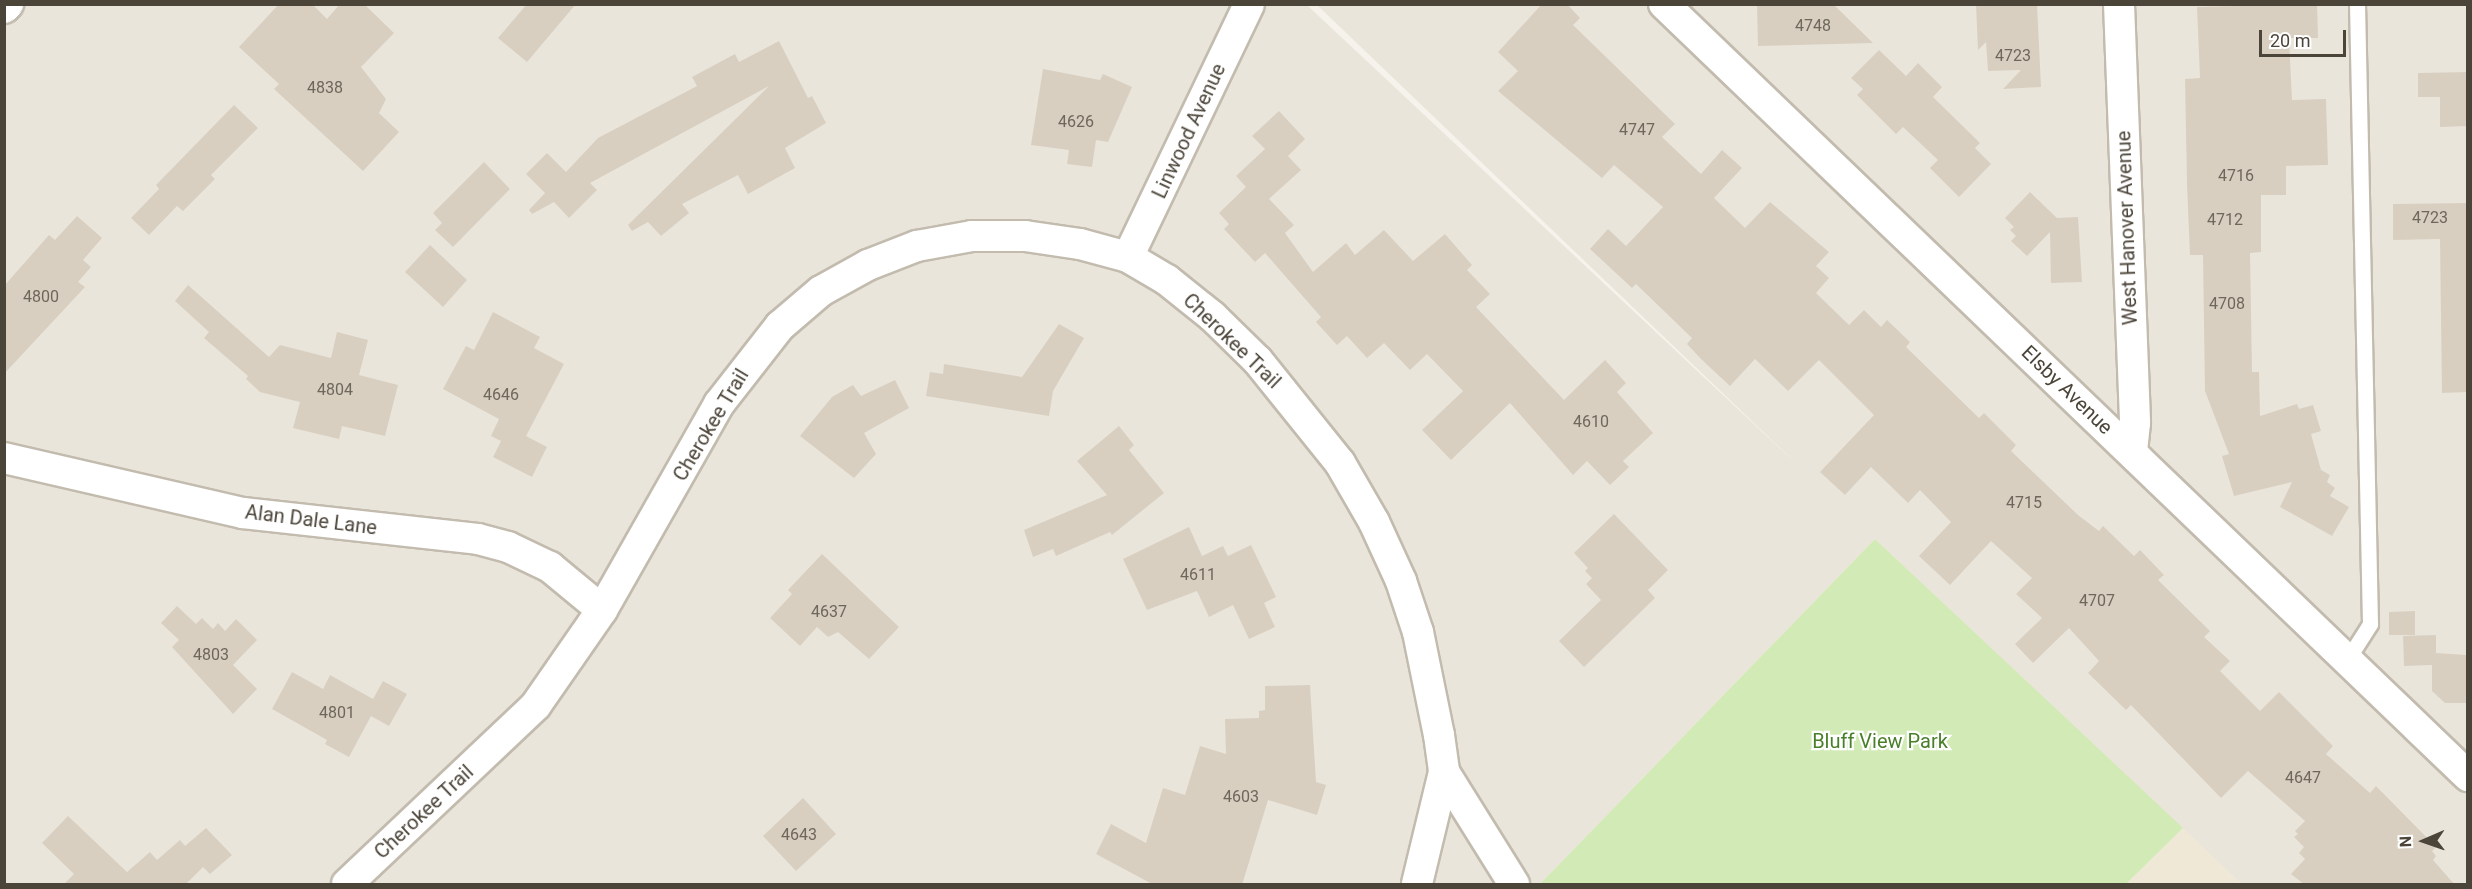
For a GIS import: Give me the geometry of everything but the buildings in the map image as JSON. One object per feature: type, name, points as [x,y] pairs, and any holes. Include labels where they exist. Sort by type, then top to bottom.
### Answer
[{"type":"street","name":"Linwood Avenue","points":[[1128,258],[1249,4]]},
{"type":"street","name":"Elsby Avenue","points":[[1664,4],[2468,776]]},
{"type":"street","name":"West Hanover Avenue","points":[[2119,4],[2135,423],[2132,452]]},
{"type":"street","name":"Cherokee Trail","points":[[347,885],[536,705],[602,610],[719,404],[780,326],[821,291],[868,265],[917,246],[972,236],[1025,236],[1080,244],[1128,258],[1167,280],[1212,316],[1298,406],[1340,463],[1374,522],[1401,580],[1430,684],[1444,772],[1417,885]]},
{"type":"street","name":"Alan Dale Lane","points":[[4,458],[243,513],[489,541],[550,567],[602,610]]},
{"type":"street","points":[[1444,772],[1514,885]]},
{"type":"lane","points":[[2347,660],[2370,624],[2357,4]]},
{"type":"shaded area","points":[[5,5],[1307,5],[1802,469],[1317,5],[2467,5],[2467,884],[2241,884],[1875,539],[1540,884],[5,884]]},
{"type":"shaded area","points":[[2183,828],[2241,884],[2126,884]]},
{"type":"green space","name":"Bluff View Park","points":[[1875,539],[2183,828],[2126,884],[1540,884]]}]
